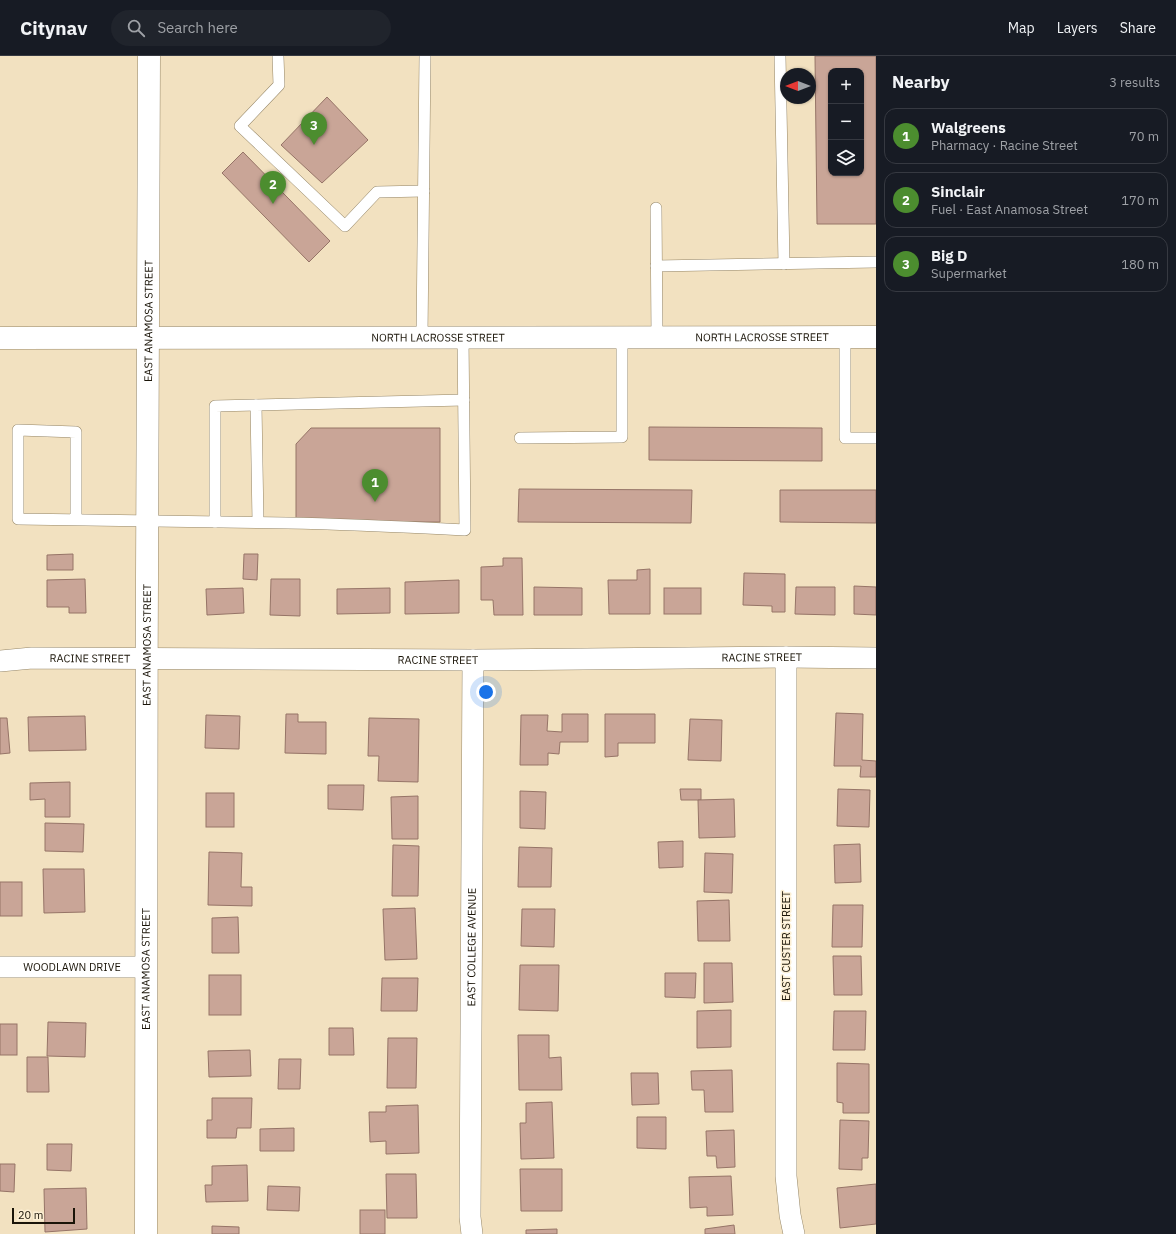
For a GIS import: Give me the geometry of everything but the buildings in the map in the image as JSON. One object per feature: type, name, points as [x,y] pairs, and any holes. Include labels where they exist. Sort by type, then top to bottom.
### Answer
[{"type":"main road","name":"EAST ANAMOSA STREET","points":[[146,1234],[145,968],[149,337],[149,56]]},
{"type":"main road","name":"NORTH LACROSSE STREET","points":[[0,338],[876,337]]},
{"type":"street","name":"RACINE STREET","points":[[0,661],[32,658],[473,660],[786,657],[876,658]]},
{"type":"street","name":"EAST CUSTER STREET","points":[[786,657],[786,1176],[790,1215],[794,1234]]},
{"type":"street","name":"EAST COLLEGE AVENUE","points":[[472,1234],[470,1209],[473,660]]},
{"type":"street","name":"WOODLAWN DRIVE","points":[[0,968],[145,968]]},
{"type":"lane","points":[[278,56],[279,85],[240,126],[345,226],[377,192],[424,191]]},
{"type":"lane","points":[[422,337],[425,56]]},
{"type":"lane","points":[[780,56],[784,264]]},
{"type":"lane","points":[[656,208],[657,337]]},
{"type":"lane","points":[[656,266],[876,262]]},
{"type":"lane","points":[[76,520],[76,432],[18,430],[18,519],[147,522],[258,522],[465,530],[463,337]]},
{"type":"lane","points":[[520,438],[622,437],[622,337]]},
{"type":"lane","points":[[845,337],[845,438],[876,438]]},
{"type":"lane","points":[[215,522],[215,406],[464,400]]},
{"type":"lane","points":[[256,405],[258,522]]},
{"type":"place","name":"Big D","points":[[314,145]]},
{"type":"place","name":"Sinclair","points":[[273,204]]},
{"type":"place","name":"Walgreens","points":[[375,502]]}]
